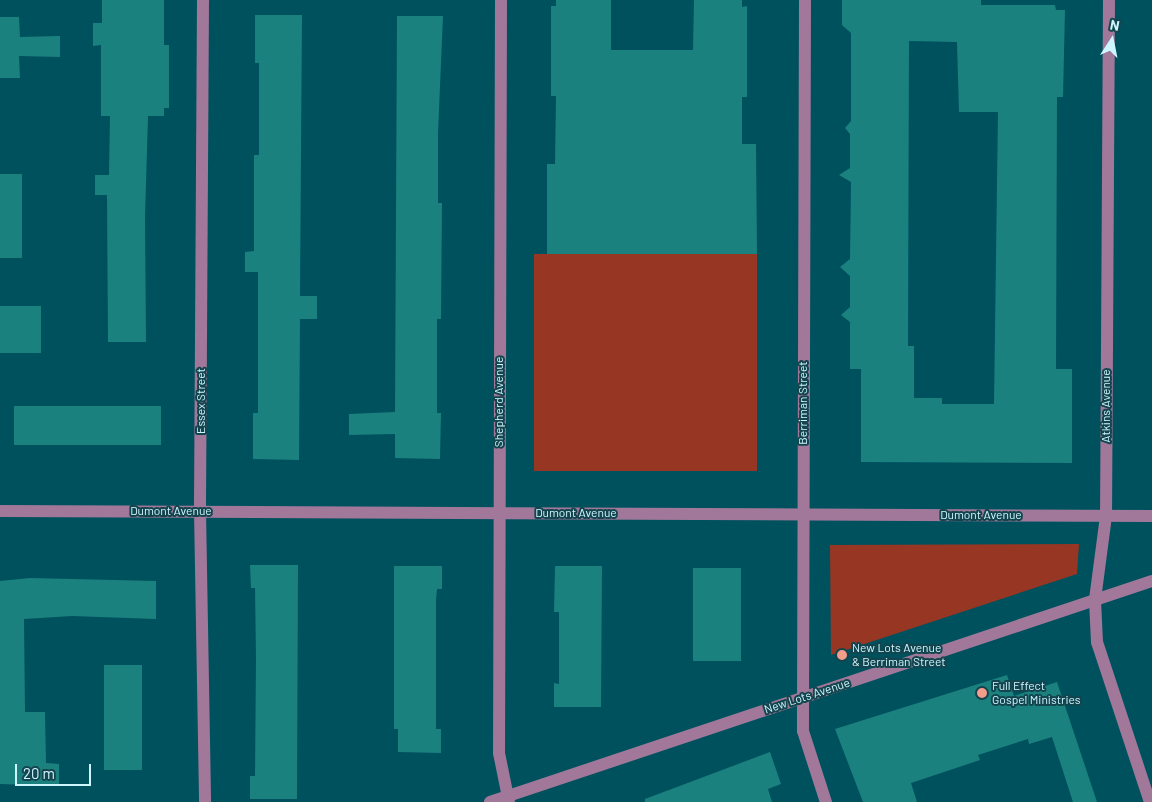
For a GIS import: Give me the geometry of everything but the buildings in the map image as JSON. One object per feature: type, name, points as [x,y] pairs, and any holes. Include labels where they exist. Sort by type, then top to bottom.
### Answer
[{"type":"street","name":"Essex Street","points":[[203,0],[200,511],[205,802]]},
{"type":"street","name":"Shepherd Avenue","points":[[501,0],[498,513],[500,760],[508,799]]},
{"type":"street","name":"Berriman Street","points":[[805,0],[802,514],[803,731],[826,802]]},
{"type":"street","name":"Atkins Avenue","points":[[1109,0],[1106,516],[1095,600],[1097,642],[1150,802]]},
{"type":"street","name":"Dumont Avenue","points":[[0,511],[1152,516]]},
{"type":"street","name":"New Lots Avenue","points":[[490,802],[508,799],[803,697],[1152,581]]},
{"type":"shaded area","points":[[534,254],[757,254],[757,471],[534,471]]},
{"type":"shaded area","points":[[1079,544],[1077,574],[831,655],[830,545]]},
{"type":"place","name":"New Lots Avenue & Berriman Street","points":[[842,655]]},
{"type":"place","name":"Full Effect Gospel Ministries","points":[[982,693]]}]
